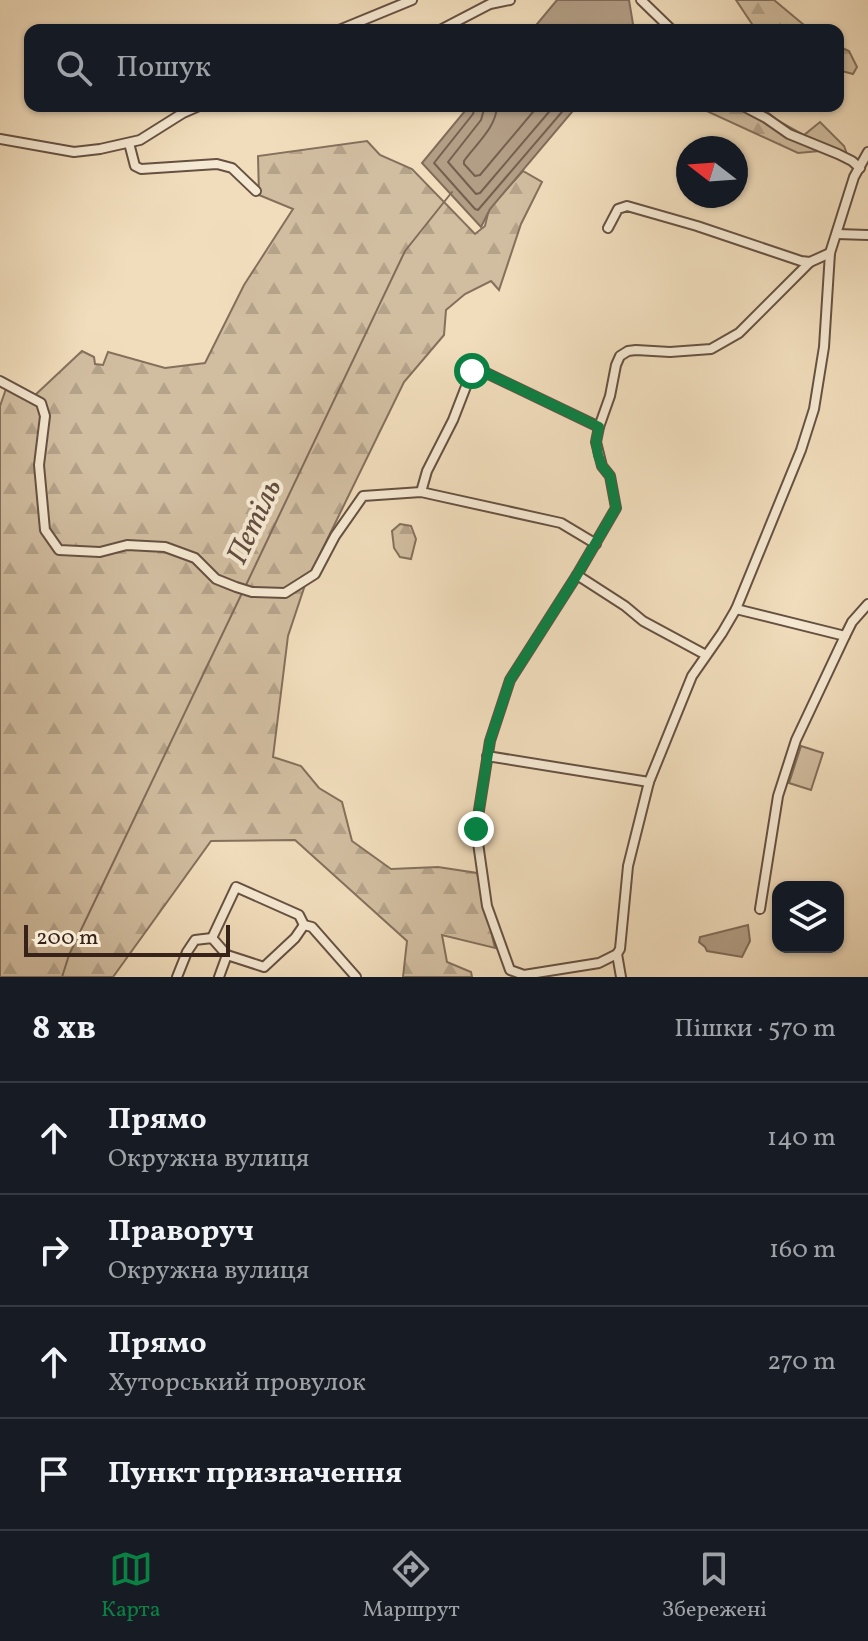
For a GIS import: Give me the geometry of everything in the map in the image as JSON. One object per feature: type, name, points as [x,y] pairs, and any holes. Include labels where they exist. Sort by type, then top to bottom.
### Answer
[{"type":"street","points":[[354,24],[412,0]]},
{"type":"street","points":[[452,24],[490,4],[510,0]]},
{"type":"street","points":[[641,0],[666,24]]},
{"type":"street","points":[[0,139],[74,152],[100,149],[140,140],[185,112]]},
{"type":"street","points":[[754,112],[789,134],[838,154],[860,168]]},
{"type":"street","points":[[129,143],[135,166],[141,169],[217,164],[232,168],[256,191]]},
{"type":"street","points":[[830,253],[810,262],[739,333],[711,349],[670,352],[636,350],[620,356],[596,442],[602,466],[610,476],[616,508],[510,680],[487,756],[476,829],[487,906],[510,970],[524,975],[538,975],[599,963],[617,954],[620,949],[628,866],[649,782],[692,676],[736,609],[801,450],[814,409],[824,347],[830,253],[854,177],[868,152]]},
{"type":"street","points":[[608,228],[618,209],[627,206],[810,262]]},
{"type":"street","points":[[837,234],[868,235]]},
{"type":"street","points":[[421,492],[427,471],[453,420],[472,371],[478,369],[599,427]]},
{"type":"street","points":[[0,381],[41,403],[45,416],[39,465],[45,530],[59,550],[100,552],[127,545],[165,547],[195,558],[216,579],[236,587],[252,592],[285,593],[315,574],[335,536],[363,496],[421,492],[561,523],[596,544]]},
{"type":"street","points":[[577,575],[643,621],[706,655]]},
{"type":"street","points":[[760,909],[778,796],[796,740],[852,622],[868,604]]},
{"type":"street","points":[[736,609],[845,636]]},
{"type":"street","points":[[487,756],[649,782]]},
{"type":"street","points":[[212,938],[236,887],[299,915],[304,925],[312,927],[356,977]]},
{"type":"street","points":[[264,967],[295,938],[304,925]]},
{"type":"street","points":[[212,938],[227,955],[264,967],[270,977]]},
{"type":"street","points":[[177,977],[195,940],[212,938]]},
{"type":"street","points":[[617,954],[621,977]]},
{"type":"street","points":[[219,977],[227,955]]},
{"type":"green space","points":[[736,0],[774,0],[803,24],[752,24]]},
{"type":"green space","points":[[844,49],[849,51],[857,67],[853,74],[844,72]]},
{"type":"green space","points":[[709,112],[767,112],[804,135],[820,122],[844,146],[847,154],[831,150],[798,153]]},
{"type":"green space","points":[[367,141],[380,155],[412,169],[475,234],[485,226],[489,209],[523,171],[542,182],[521,224],[499,290],[491,281],[465,294],[446,310],[444,335],[404,382],[305,585],[288,636],[273,757],[301,766],[319,788],[342,802],[352,841],[391,869],[438,867],[477,873],[495,948],[442,935],[447,962],[471,972],[472,977],[403,977],[407,941],[295,840],[211,841],[113,977],[0,977],[0,406],[7,386],[33,397],[82,351],[94,357],[95,364],[103,365],[108,352],[165,368],[205,363],[244,285],[293,209],[259,195],[258,156]]},
{"type":"green space","points":[[400,524],[411,526],[416,539],[411,559],[400,557],[394,548],[392,531]]},
{"type":"green space","points":[[801,746],[823,753],[811,790],[789,783]]},
{"type":"water","points":[[557,0],[629,0],[633,24],[537,24]]},
{"type":"water","points":[[464,112],[572,112],[490,209],[481,227],[422,163]]},
{"type":"water","points":[[748,925],[750,941],[742,957],[707,951],[699,942],[700,937]]},
{"type":"waterway","name":"Петіль","points":[[246,585],[405,251],[452,192]]},
{"type":"waterway","name":"Петіль","points":[[62,977],[69,955],[243,591]]},
{"type":"route","points":[[472,371],[478,369],[599,427],[596,442],[598,455],[610,476],[616,508],[510,680],[490,741],[476,829]]}]
